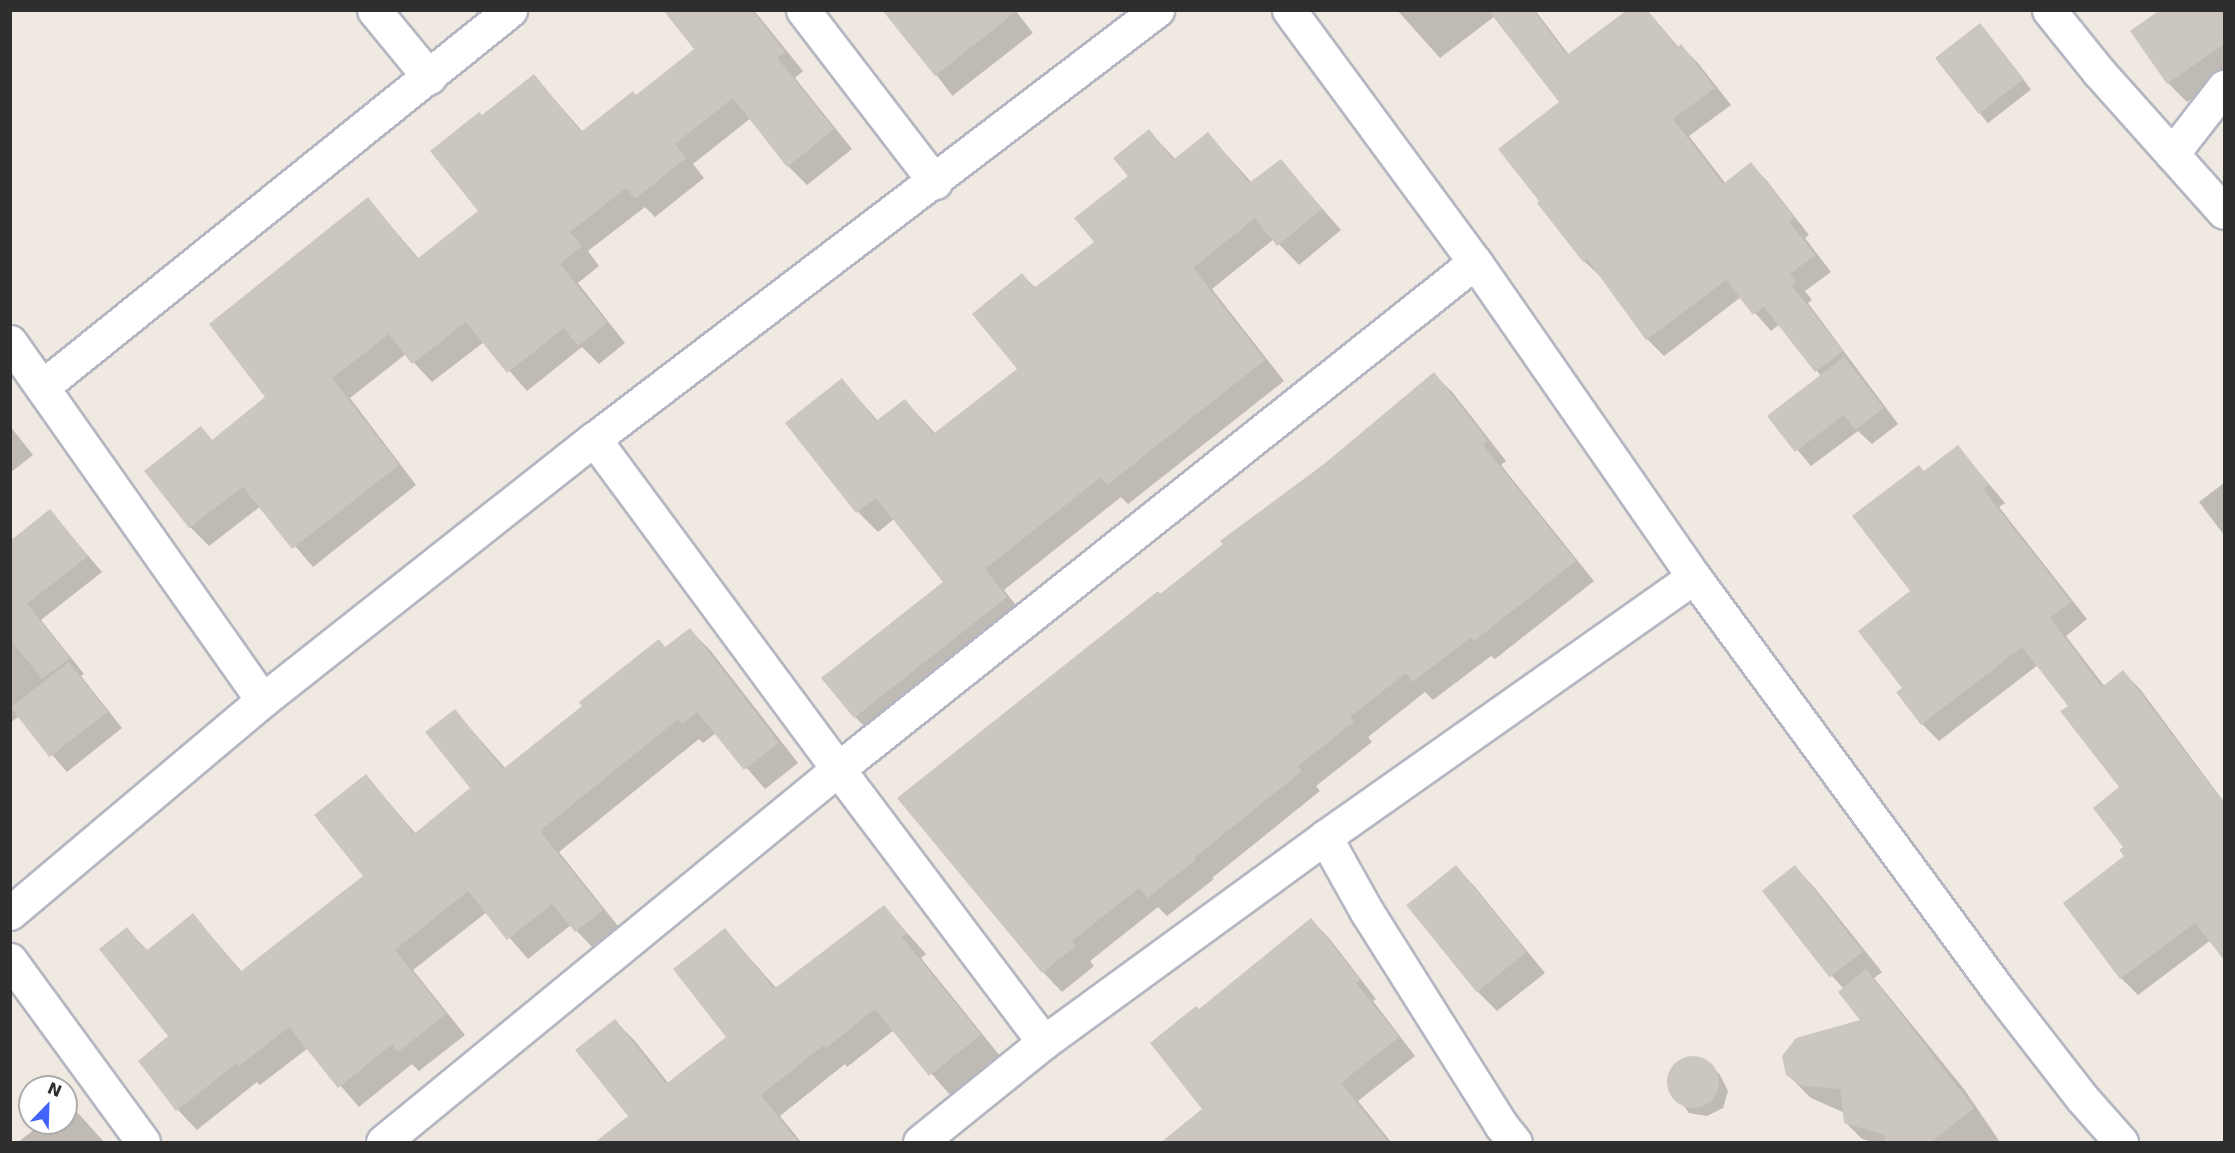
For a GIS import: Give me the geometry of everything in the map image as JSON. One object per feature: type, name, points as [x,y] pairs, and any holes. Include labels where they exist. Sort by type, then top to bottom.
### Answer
[{"type":"street","points":[[374,10],[429,77]]},
{"type":"street","points":[[42,387],[510,10]]},
{"type":"street","points":[[803,10],[935,182]]},
{"type":"street","points":[[10,913],[263,700],[594,439],[935,182],[1157,10]]},
{"type":"street","points":[[1289,10],[1475,262],[1694,577],[1849,784],[1999,991],[2082,1098],[2121,1143]]},
{"type":"street","points":[[2049,10],[2224,212]]},
{"type":"street","points":[[2172,154],[2224,87]]},
{"type":"street","points":[[382,1143],[838,769],[1475,262]]},
{"type":"street","points":[[10,342],[263,700]]},
{"type":"street","points":[[594,439],[838,769],[1044,1042]]},
{"type":"street","points":[[920,1143],[1044,1042],[1325,837],[1694,577]]},
{"type":"street","points":[[1325,837],[1498,1137]]},
{"type":"street","points":[[10,960],[143,1143]]},
{"type":"building","points":[[663,10],[752,10],[785,52],[777,58],[834,129],[787,167],[733,98],[675,144],[686,158],[635,199],[626,188],[570,232],[582,246],[560,264],[607,323],[578,346],[564,328],[507,373],[466,322],[412,364],[389,334],[332,378],[399,465],[292,549],[243,487],[189,528],[144,471],[201,426],[212,440],[265,397],[209,324],[368,197],[417,259],[478,211],[430,151],[479,112],[482,115],[534,74],[581,132],[633,91],[636,95],[694,49]]},
{"type":"building","points":[[882,10],[1018,10],[935,76]]},
{"type":"building","points":[[1488,10],[1533,10],[1567,55],[1627,10],[1647,10],[1677,48],[1681,44],[1715,88],[1673,119],[1723,184],[1751,162],[1794,217],[1789,221],[1815,255],[1790,274],[1796,282],[1792,286],[1843,351],[1815,372],[1764,307],[1753,315],[1726,280],[1646,340],[1587,259],[1583,262],[1498,149],[1559,102]]},
{"type":"building","points":[[2160,10],[2224,10],[2224,44],[2167,84],[2130,31]]},
{"type":"building","points":[[1980,23],[2024,79],[1979,114],[1935,58]]},
{"type":"building","points":[[1149,129],[1173,160],[1208,132],[1249,183],[1281,159],[1322,209],[1277,246],[1255,218],[1193,268],[1265,360],[1107,485],[1101,477],[985,569],[1007,597],[854,718],[821,678],[943,582],[876,498],[856,513],[785,423],[842,378],[876,421],[905,399],[933,434],[1017,369],[972,314],[1022,273],[1034,288],[1094,242],[1074,218],[1128,176],[1113,158]]},
{"type":"building","points":[[1844,357],[1884,408],[1855,430],[1844,415],[1795,452],[1767,416]]},
{"type":"building","points":[[1434,372],[1488,441],[1483,445],[1576,561],[1474,641],[1471,637],[1413,682],[1406,673],[1350,717],[1354,722],[1298,766],[1302,771],[1194,858],[1196,860],[1147,898],[1139,888],[1072,941],[1076,946],[1042,973],[897,798],[1158,591],[1160,594],[1223,544],[1220,541],[1324,464]]},
{"type":"building","points":[[1958,445],[1989,485],[1983,489],[2071,602],[2050,618],[2102,687],[2123,670],[2224,803],[2224,960],[2195,923],[2120,979],[2063,903],[2124,856],[2119,850],[2123,847],[2093,808],[2119,787],[2060,711],[2068,706],[2022,647],[1921,725],[1896,692],[1902,688],[1858,631],[1910,591],[1852,516],[1919,465],[1924,471]]},
{"type":"building","points":[[50,509],[88,556],[27,604],[70,658],[42,679],[10,639],[10,541]]},
{"type":"building","points":[[690,628],[779,743],[744,770],[697,712],[682,724],[678,719],[540,831],[603,910],[575,932],[552,904],[507,940],[468,891],[395,950],[446,1014],[398,1052],[392,1044],[338,1088],[289,1027],[239,1066],[237,1063],[176,1111],[138,1061],[168,1036],[99,949],[127,927],[146,951],[193,913],[240,972],[363,876],[314,815],[366,774],[414,834],[470,788],[425,732],[455,709],[503,769],[582,706],[579,702],[659,639],[665,647]]},
{"type":"building","points":[[69,662],[108,712],[49,757],[11,708]]},
{"type":"building","points":[[1456,865],[1526,952],[1477,992],[1406,905]]},
{"type":"building","points":[[1795,865],[1863,952],[1830,978],[1762,891]]},
{"type":"building","points":[[884,905],[907,933],[902,937],[981,1035],[929,1076],[875,1009],[826,1048],[824,1045],[761,1095],[799,1143],[594,1143],[628,1116],[575,1050],[615,1019],[666,1084],[726,1037],[673,969],[725,928],[774,989]]},
{"type":"building","points":[[1311,918],[1360,980],[1356,983],[1399,1037],[1341,1083],[1389,1143],[1160,1143],[1202,1109],[1150,1043],[1196,1006],[1199,1009]]},
{"type":"building","points":[[1866,969],[1974,1108],[1930,1143],[1884,1143],[1885,1135],[1844,1123],[1840,1089],[1802,1086],[1786,1075],[1782,1056],[1796,1038],[1860,1020],[1838,992]]},
{"type":"building","points":[[1693,1056],[1703,1058],[1711,1064],[1717,1072],[1719,1082],[1717,1092],[1711,1100],[1703,1106],[1693,1108],[1683,1106],[1675,1100],[1669,1092],[1667,1082],[1669,1072],[1675,1064],[1683,1058]]}]
